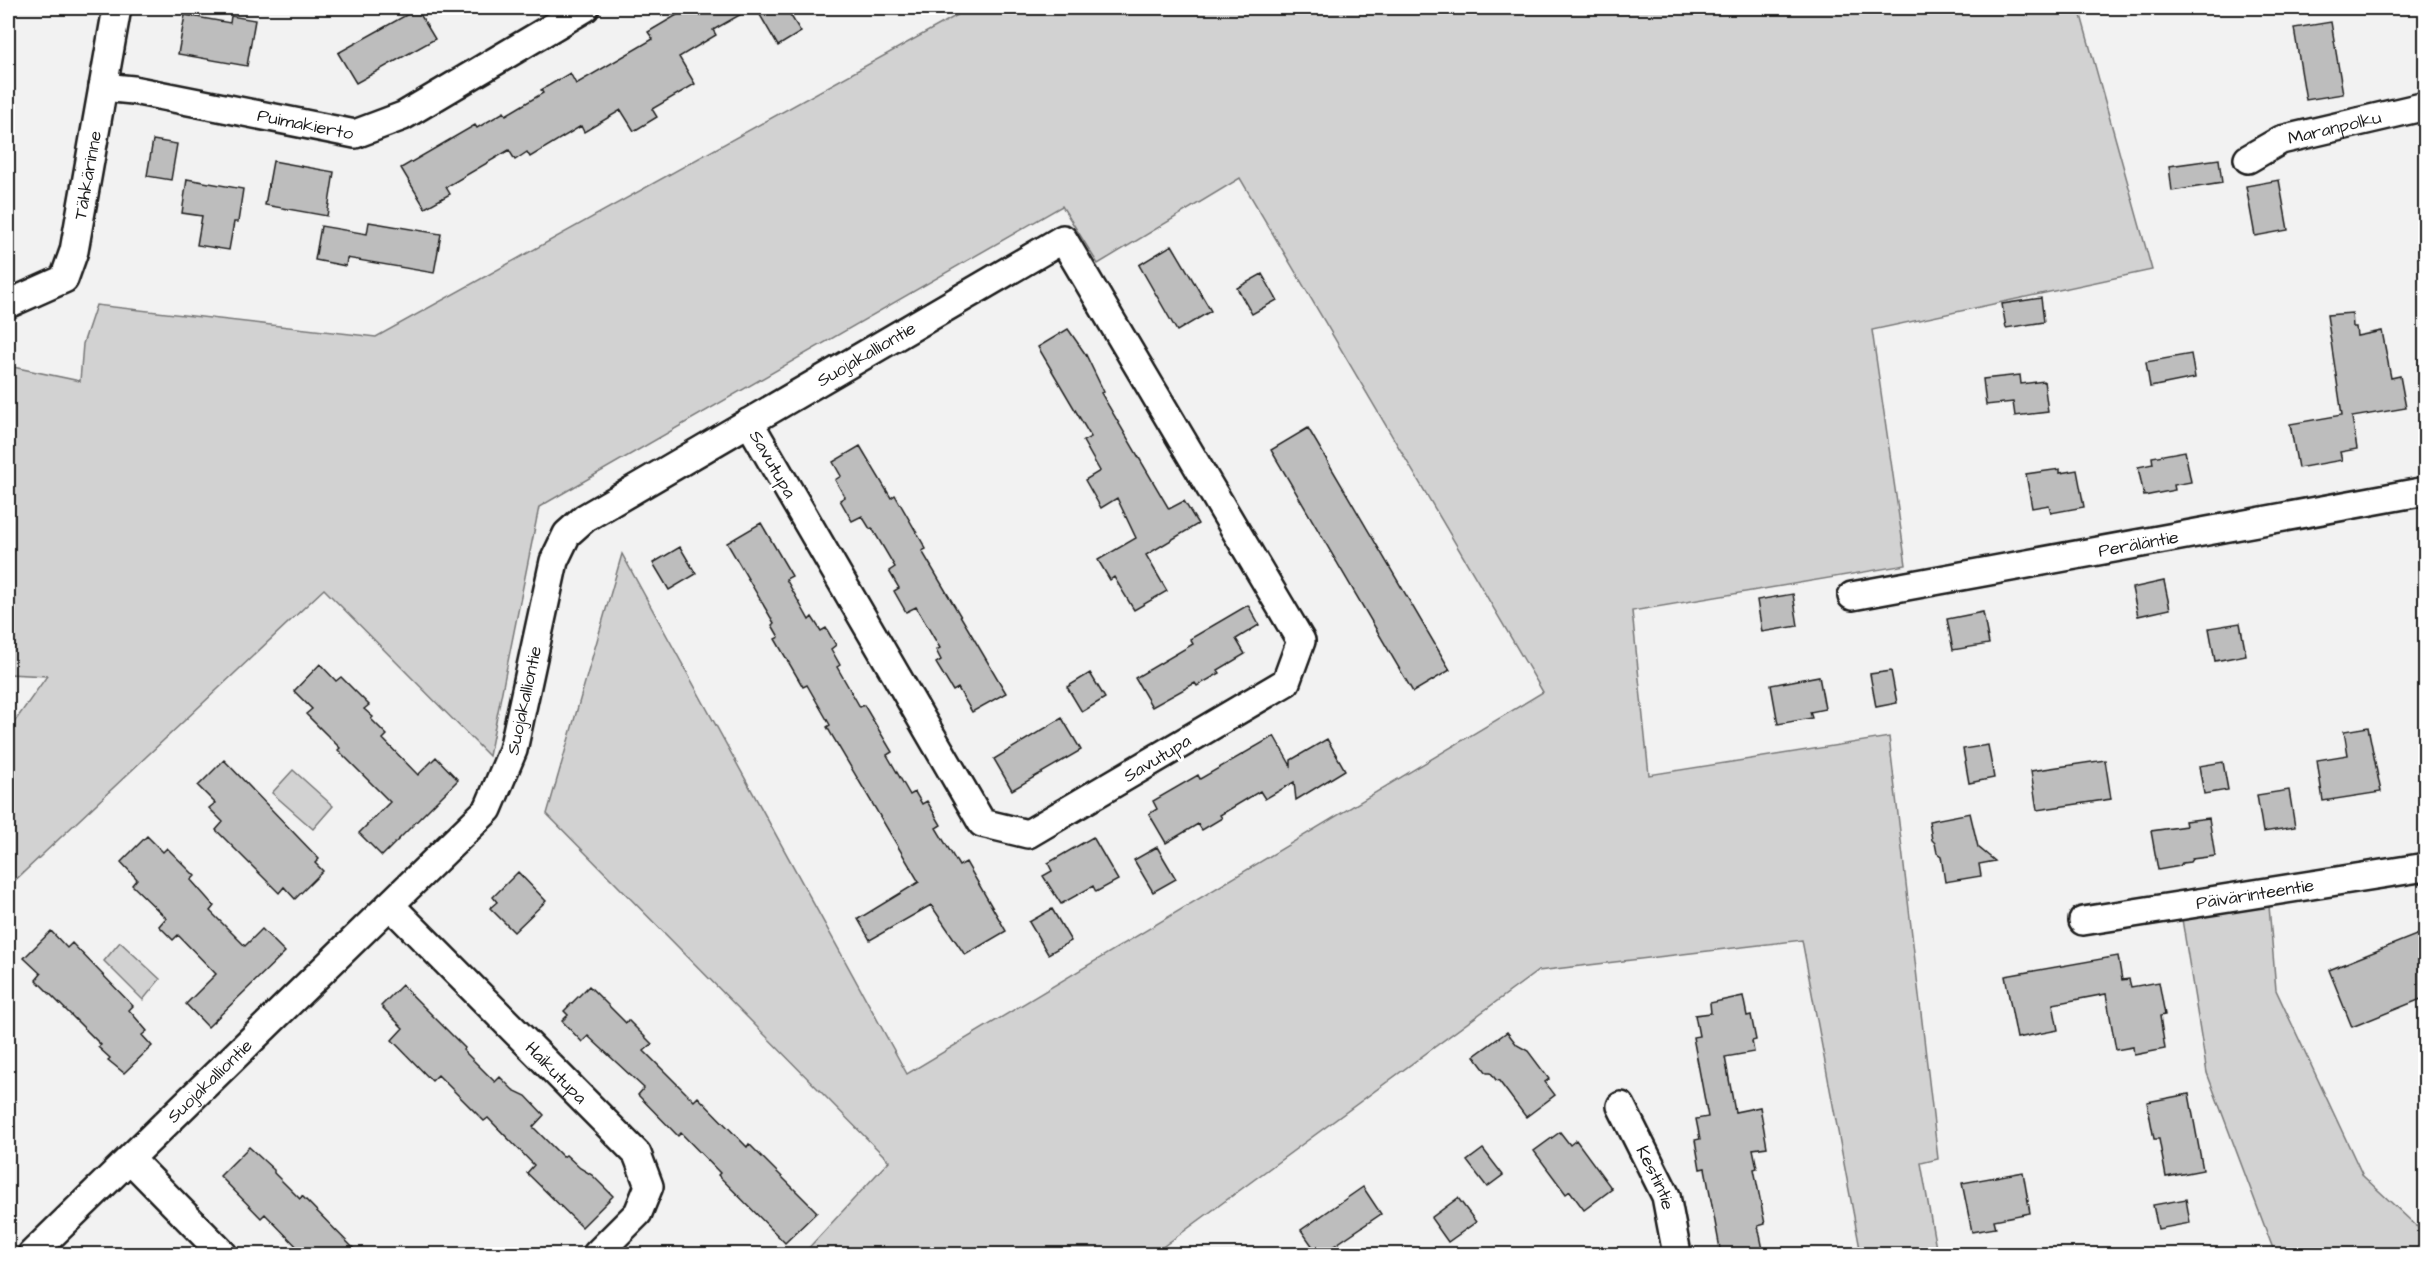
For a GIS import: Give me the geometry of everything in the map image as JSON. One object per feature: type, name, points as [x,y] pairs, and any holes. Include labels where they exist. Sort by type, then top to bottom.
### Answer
[{"type":"street","name":"Tähkärinne","points":[[8,304],[64,279],[74,251],[117,8]]},
{"type":"street","name":"Puimakierto","points":[[103,87],[134,90],[355,134],[403,116],[585,8]]},
{"type":"street","name":"Maranpolku","points":[[2248,159],[2281,140],[2426,106]]},
{"type":"street","name":"Savutupa","points":[[749,422],[982,823],[1028,834],[1286,682],[1301,641],[1063,239]]},
{"type":"street","name":"Suojakalliontie","points":[[32,1254],[131,1160],[488,808],[513,750],[554,561],[567,534],[585,518],[1063,239]]},
{"type":"street","name":"Peräläntie","points":[[1852,596],[2426,491]]},
{"type":"street","name":"Päivärinteentie","points":[[2083,921],[2426,867]]},
{"type":"street","name":"Haikutupa","points":[[390,905],[637,1154],[649,1186],[638,1213],[597,1254]]},
{"type":"street","name":"Kestintie","points":[[1621,1106],[1665,1196],[1677,1254]]},
{"type":"street","points":[[131,1160],[223,1254]]},
{"type":"shaded area","points":[[970,8],[2079,8],[2152,270],[1872,330],[1906,565],[1632,611],[1649,775],[1889,737],[1938,1159],[1921,1163],[1937,1254],[1861,1254],[1802,940],[1538,971],[1153,1254],[803,1254],[889,1161],[547,814],[622,554],[907,1074],[1543,692],[1240,178],[1098,264],[1062,206],[539,507],[489,756],[324,589],[8,887],[8,727],[13,724],[47,676],[8,674],[8,366],[80,381],[83,344],[96,305],[376,337]]},
{"type":"shaded area","points":[[293,770],[333,806],[313,829],[272,793]]},
{"type":"shaded area","points":[[2268,894],[2276,990],[2363,1176],[2425,1234],[2425,1254],[2275,1254],[2207,1073],[2180,907]]},
{"type":"shaded area","points":[[120,942],[160,979],[143,1000],[104,961]]},
{"type":"building","points":[[672,8],[752,8],[713,30],[716,35],[679,57],[695,84],[652,109],[657,117],[634,131],[621,110],[584,132],[581,126],[530,157],[527,152],[515,160],[509,150],[446,187],[450,194],[425,208],[401,168],[475,125],[477,128],[504,112],[506,115],[543,93],[541,90],[570,73],[576,84],[653,39],[648,32],[677,15]]},
{"type":"building","points":[[756,8],[786,8],[801,32],[778,46]]},
{"type":"building","points":[[417,9],[435,39],[356,83],[338,53]]},
{"type":"building","points":[[185,15],[230,23],[231,16],[255,20],[247,66],[178,54]]},
{"type":"building","points":[[2331,22],[2343,94],[2306,100],[2294,28]]},
{"type":"building","points":[[153,140],[177,144],[171,180],[147,176]]},
{"type":"building","points":[[2219,159],[2222,183],[2172,191],[2169,166]]},
{"type":"building","points":[[273,161],[334,172],[327,216],[265,205]]},
{"type":"building","points":[[187,179],[243,189],[238,222],[234,222],[229,250],[197,245],[202,216],[182,213]]},
{"type":"building","points":[[2279,180],[2288,230],[2255,236],[2246,186]]},
{"type":"building","points":[[369,222],[441,234],[434,273],[347,258],[346,266],[315,260],[321,226],[367,234]]},
{"type":"building","points":[[1172,245],[1211,311],[1177,331],[1139,265]]},
{"type":"building","points":[[1262,274],[1277,300],[1252,314],[1237,288]]},
{"type":"building","points":[[2041,298],[2044,322],[2006,328],[2002,304]]},
{"type":"building","points":[[2352,313],[2353,327],[2356,327],[2357,336],[2382,331],[2391,378],[2400,376],[2406,408],[2352,417],[2357,449],[2340,452],[2342,460],[2298,468],[2290,424],[2342,415],[2327,315]]},
{"type":"building","points":[[1068,329],[1086,355],[1104,392],[1101,393],[1169,509],[1184,501],[1198,524],[1146,555],[1167,591],[1134,610],[1114,577],[1110,580],[1098,560],[1136,538],[1117,498],[1101,508],[1085,480],[1100,471],[1083,441],[1091,437],[1038,347]]},
{"type":"building","points":[[2191,354],[2195,378],[2150,387],[2146,362]]},
{"type":"building","points":[[2020,375],[2021,384],[2044,381],[2048,412],[2015,416],[2013,402],[1986,405],[1983,379]]},
{"type":"building","points":[[1308,428],[1450,670],[1413,692],[1271,450]]},
{"type":"building","points":[[860,446],[891,498],[895,495],[926,549],[922,551],[1006,693],[972,712],[958,688],[953,691],[936,663],[941,660],[936,650],[940,648],[916,607],[906,612],[894,591],[899,588],[889,571],[895,567],[872,528],[870,529],[862,516],[852,521],[840,500],[845,497],[835,480],[841,476],[833,462]]},
{"type":"building","points":[[2185,451],[2191,482],[2174,485],[2175,490],[2144,496],[2138,467],[2153,464],[2152,457]]},
{"type":"building","points":[[2060,469],[2060,473],[2077,470],[2084,507],[2051,513],[2049,505],[2032,508],[2026,474]]},
{"type":"building","points":[[761,523],[792,576],[786,579],[809,620],[812,617],[821,631],[826,628],[836,645],[831,649],[840,665],[837,667],[860,707],[864,705],[892,752],[887,755],[910,795],[915,792],[922,804],[927,801],[941,825],[936,828],[959,866],[966,862],[1006,931],[965,955],[931,905],[870,940],[858,919],[919,882],[827,727],[830,725],[807,685],[803,687],[775,639],[779,637],[772,625],[774,623],[727,543]]},
{"type":"building","points":[[680,547],[696,574],[669,590],[653,563]]},
{"type":"building","points":[[2164,581],[2170,609],[2138,616],[2132,588]]},
{"type":"building","points":[[1793,594],[1798,626],[1762,632],[1757,600]]},
{"type":"building","points":[[1248,605],[1259,625],[1236,639],[1245,654],[1218,670],[1220,673],[1197,686],[1195,683],[1152,707],[1135,678],[1193,644],[1190,639]]},
{"type":"building","points":[[1983,612],[1989,644],[1953,650],[1947,619]]},
{"type":"building","points":[[2240,623],[2246,655],[2215,661],[2209,628]]},
{"type":"building","points":[[320,664],[336,681],[341,677],[369,705],[364,709],[387,735],[383,739],[418,775],[436,757],[458,780],[382,856],[359,833],[390,802],[306,714],[312,709],[294,691]]},
{"type":"building","points":[[1891,671],[1897,703],[1876,707],[1870,674]]},
{"type":"building","points":[[1090,673],[1105,698],[1082,712],[1067,687]]},
{"type":"building","points":[[1819,676],[1825,709],[1810,712],[1812,718],[1778,724],[1771,685]]},
{"type":"building","points":[[1062,718],[1081,750],[1012,790],[994,759]]},
{"type":"building","points":[[2368,727],[2381,792],[2323,801],[2317,760],[2348,755],[2344,731]]},
{"type":"building","points":[[1274,736],[1291,766],[1291,760],[1327,739],[1345,770],[1296,800],[1294,782],[1265,799],[1260,791],[1220,815],[1222,818],[1202,830],[1198,824],[1166,843],[1149,814],[1157,809],[1153,801],[1198,775],[1200,779]]},
{"type":"building","points":[[1988,745],[1994,778],[1969,783],[1963,749]]},
{"type":"building","points":[[224,760],[319,859],[315,863],[323,871],[295,899],[284,887],[279,893],[216,830],[223,822],[209,808],[215,803],[198,786]]},
{"type":"building","points":[[2105,760],[2111,799],[2037,810],[2031,771]]},
{"type":"building","points":[[2223,762],[2228,790],[2204,794],[2199,766]]},
{"type":"building","points":[[2289,790],[2295,827],[2263,832],[2257,795]]},
{"type":"building","points":[[1970,813],[1978,847],[1995,861],[1979,864],[1981,876],[1945,882],[1941,856],[1937,853],[1932,840],[1929,821]]},
{"type":"building","points":[[2209,818],[2215,856],[2192,859],[2180,866],[2158,870],[2151,831],[2186,826],[2185,821]]},
{"type":"building","points":[[147,836],[163,852],[167,848],[195,876],[191,880],[214,906],[210,911],[245,946],[262,929],[285,952],[208,1027],[186,1004],[216,974],[178,935],[173,940],[159,926],[166,918],[132,885],[137,879],[121,862]]},
{"type":"building","points":[[1093,837],[1118,880],[1096,892],[1093,886],[1061,904],[1043,876],[1052,871],[1048,863]]},
{"type":"building","points":[[1157,847],[1176,879],[1153,892],[1134,860]]},
{"type":"building","points":[[518,872],[546,901],[514,932],[490,908],[497,902],[493,897]]},
{"type":"building","points":[[1052,909],[1071,941],[1048,954],[1029,922]]},
{"type":"building","points":[[51,931],[67,948],[72,943],[133,1006],[129,1010],[147,1031],[142,1035],[152,1046],[124,1073],[108,1060],[110,1058],[98,1047],[101,1045],[36,980],[41,974],[24,958]]},
{"type":"building","points":[[2426,931],[2426,997],[2352,1027],[2329,970]]},
{"type":"building","points":[[2118,956],[2122,980],[2129,979],[2131,987],[2159,982],[2165,1015],[2160,1016],[2165,1049],[2134,1055],[2133,1047],[2116,1050],[2106,994],[2053,1004],[2058,1030],[2017,1038],[2005,976]]},
{"type":"building","points":[[402,985],[465,1048],[463,1050],[495,1082],[500,1077],[513,1090],[526,1096],[544,1115],[533,1127],[563,1157],[566,1155],[592,1175],[613,1196],[582,1227],[527,1173],[534,1165],[488,1118],[484,1121],[438,1075],[432,1081],[392,1040],[403,1028],[381,1006]]},
{"type":"building","points":[[589,986],[626,1023],[628,1020],[652,1044],[644,1051],[694,1101],[698,1097],[747,1147],[749,1144],[817,1212],[785,1243],[718,1175],[720,1173],[681,1133],[678,1136],[638,1095],[644,1088],[588,1036],[582,1042],[562,1021],[568,1015],[564,1011]]},
{"type":"building","points":[[1743,996],[1747,1016],[1751,1015],[1756,1040],[1752,1041],[1754,1052],[1725,1057],[1735,1112],[1760,1107],[1767,1147],[1753,1149],[1757,1168],[1754,1169],[1765,1224],[1758,1226],[1764,1254],[1721,1254],[1705,1168],[1700,1169],[1695,1140],[1700,1139],[1696,1119],[1708,1117],[1693,1037],[1699,1036],[1695,1015],[1711,1013],[1710,1003]]},
{"type":"building","points":[[1507,1032],[1517,1045],[1528,1051],[1549,1079],[1545,1082],[1555,1095],[1526,1117],[1499,1081],[1491,1073],[1487,1073],[1474,1056]]},
{"type":"building","points":[[2189,1094],[2203,1170],[2166,1177],[2159,1139],[2154,1139],[2147,1102]]},
{"type":"building","points":[[1560,1132],[1570,1145],[1576,1140],[1612,1189],[1584,1210],[1570,1191],[1566,1194],[1534,1151]]},
{"type":"building","points":[[249,1147],[300,1199],[302,1196],[359,1254],[304,1254],[265,1214],[261,1218],[220,1176]]},
{"type":"building","points":[[1483,1149],[1503,1175],[1487,1187],[1467,1161]]},
{"type":"building","points":[[2023,1172],[2030,1213],[1994,1220],[1996,1228],[1972,1232],[1962,1183]]},
{"type":"building","points":[[1363,1187],[1381,1214],[1322,1254],[1318,1254],[1301,1230]]},
{"type":"building","points":[[1458,1198],[1476,1222],[1448,1242],[1431,1218]]},
{"type":"building","points":[[2186,1199],[2190,1223],[2158,1229],[2153,1205]]}]
